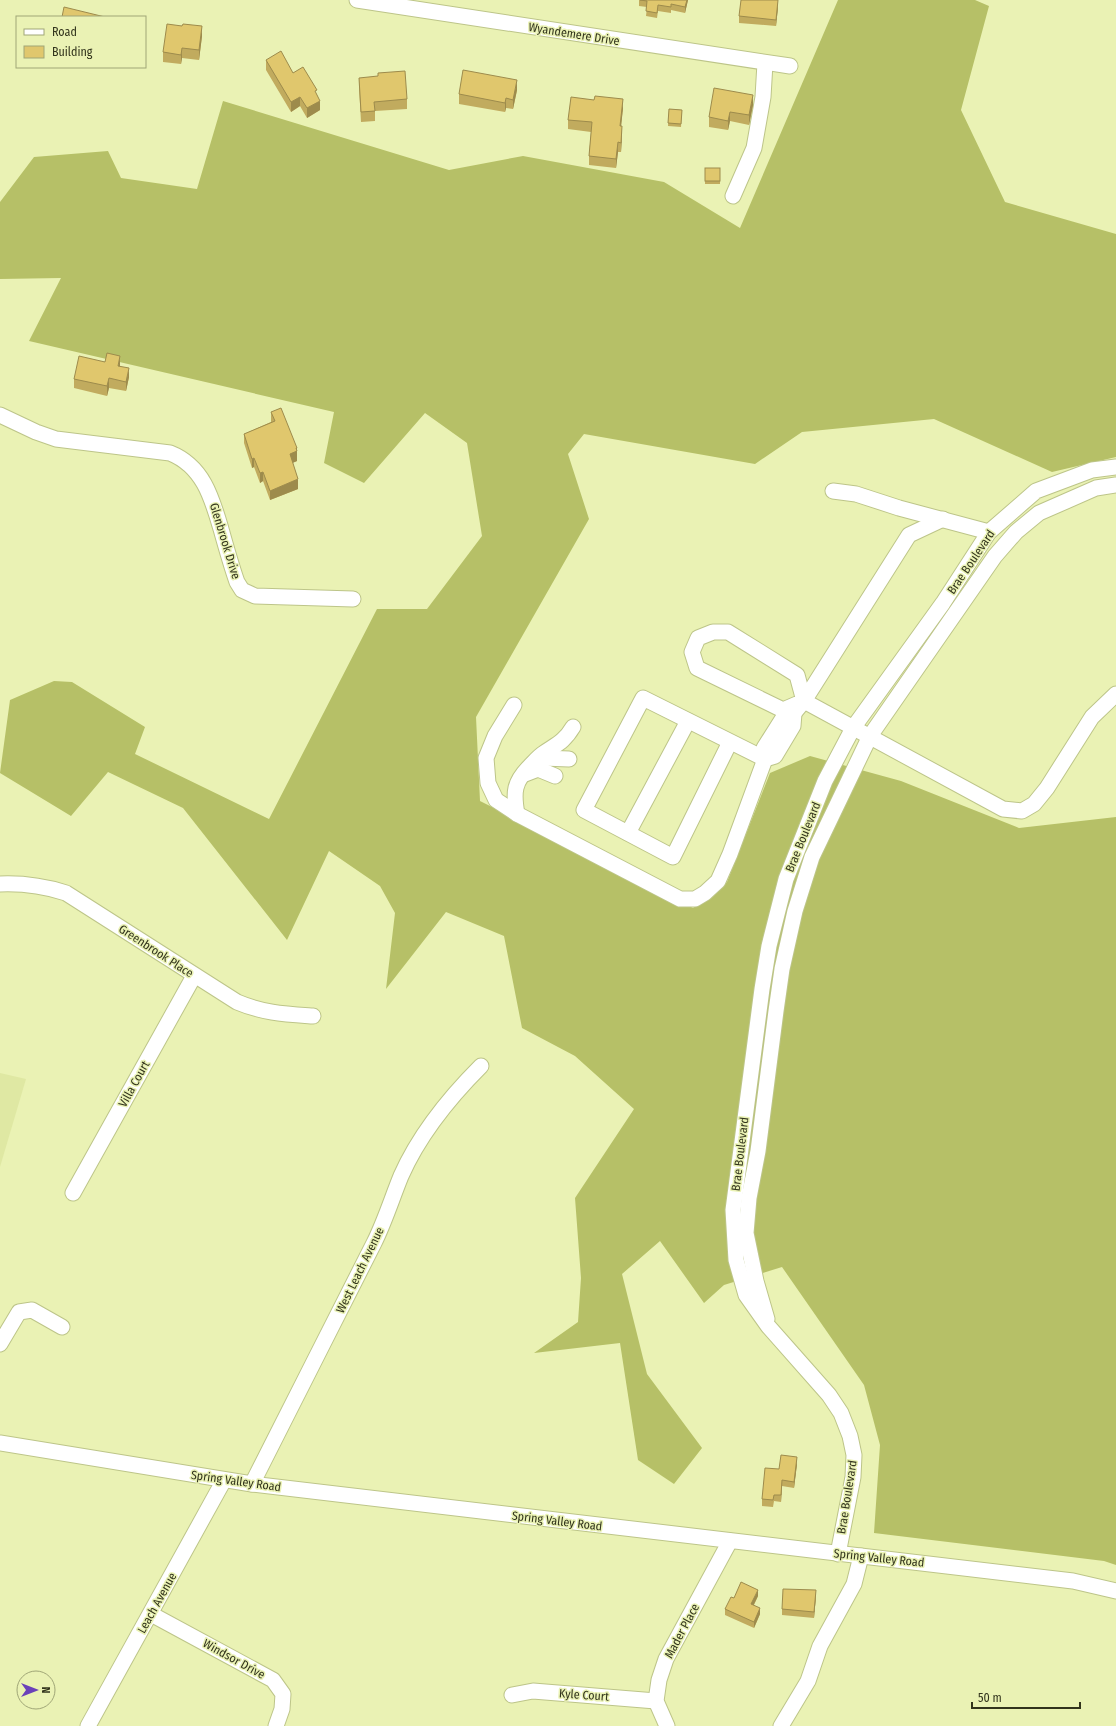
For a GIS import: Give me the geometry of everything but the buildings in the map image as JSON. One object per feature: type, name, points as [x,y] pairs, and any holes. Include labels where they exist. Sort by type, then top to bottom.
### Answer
[{"type":"street","name":"Wyandemere Drive","points":[[358,0],[790,66]]},
{"type":"street","points":[[732,196],[754,148],[763,97],[765,63]]},
{"type":"street","name":"Glenbrook Drive","points":[[0,416],[56,439],[170,453],[181,458],[202,478],[212,496],[236,582],[242,590],[255,596],[353,599]]},
{"type":"street","name":"Brae Boulevard","points":[[838,1554],[853,1477],[854,1455],[850,1436],[841,1413],[829,1395],[768,1326],[746,1295],[736,1260],[733,1210],[762,989],[769,946],[786,879],[825,781],[853,728],[944,603],[989,532],[1036,491],[1092,470],[1116,466]]},
{"type":"street","name":"Brae Boulevard","points":[[768,1326],[756,1281],[746,1233],[749,1198],[758,1151],[782,969],[795,911],[812,857],[870,736],[995,556],[1016,532],[1039,513],[1096,488],[1116,485]]},
{"type":"street","points":[[833,491],[856,494],[899,508],[989,532]]},
{"type":"street","points":[[899,508],[907,522],[909,535]]},
{"type":"street","points":[[730,742],[673,857],[584,810],[643,698],[765,759],[775,756],[793,726],[799,707],[909,535],[943,519]]},
{"type":"street","points":[[799,707],[797,675],[728,632],[713,632],[698,638],[692,652],[697,668],[783,710],[799,707],[853,728],[1003,810],[1022,811],[1034,804],[1047,788],[1092,716],[1116,694]]},
{"type":"street","points":[[514,705],[495,736],[486,758],[488,783],[496,800],[517,814],[680,899],[695,899],[705,893],[718,881],[730,854],[765,759]]},
{"type":"street","points":[[628,834],[688,721]]},
{"type":"street","points":[[517,814],[514,798],[520,776],[543,753],[558,746],[573,727]]},
{"type":"street","points":[[520,776],[543,758],[569,759]]},
{"type":"street","points":[[520,776],[538,769],[555,776]]},
{"type":"street","name":"Greenbrook Place","points":[[0,884],[21,883],[44,886],[66,893],[237,1002],[257,1010],[277,1014],[313,1016]]},
{"type":"street","name":"Villa Court","points":[[73,1193],[194,976]]},
{"type":"street","name":"West Leach Avenue","points":[[252,1484],[379,1233],[415,1147],[451,1098],[481,1066]]},
{"type":"street","points":[[0,1344],[19,1312],[32,1310],[62,1327]]},
{"type":"street","name":"Spring Valley Road","points":[[0,1443],[252,1484],[1074,1581],[1116,1590]]},
{"type":"street","name":"Leach Avenue","points":[[88,1726],[224,1480]]},
{"type":"street","name":"Mader Place","points":[[656,1701],[659,1680],[666,1660],[730,1541]]},
{"type":"street","points":[[781,1726],[808,1681],[820,1646],[854,1584],[861,1556]]},
{"type":"street","name":"Windsor Drive","points":[[151,1614],[273,1680],[283,1694],[282,1709],[276,1726]]},
{"type":"street","name":"Kyle Court","points":[[512,1695],[533,1691],[656,1701]]},
{"type":"street","points":[[656,1701],[667,1726]]},
{"type":"shaded area","points":[[838,0],[975,0],[989,6],[961,110],[1005,202],[1116,234],[1116,457],[1052,472],[934,419],[802,432],[755,464],[584,434],[568,454],[589,519],[476,717],[480,801],[693,908],[727,882],[770,773],[810,756],[901,781],[1019,828],[1116,817],[1116,1565],[1104,1561],[874,1533],[880,1445],[864,1385],[782,1267],[724,1285],[704,1303],[660,1241],[622,1274],[647,1374],[702,1448],[674,1484],[638,1460],[620,1343],[534,1353],[578,1322],[581,1278],[575,1198],[634,1109],[575,1056],[522,1028],[504,936],[446,912],[386,989],[395,913],[380,886],[329,851],[287,940],[183,808],[108,772],[71,816],[0,773],[10,700],[54,681],[72,682],[145,727],[135,754],[269,819],[377,609],[427,609],[482,536],[467,443],[425,413],[364,483],[324,463],[334,412],[29,341],[61,278],[0,279],[0,202],[34,157],[108,151],[121,178],[197,189],[223,101],[449,170],[523,156],[664,182],[740,228]]},
{"type":"shaded area","points":[[0,1073],[26,1079],[0,1167]]}]
